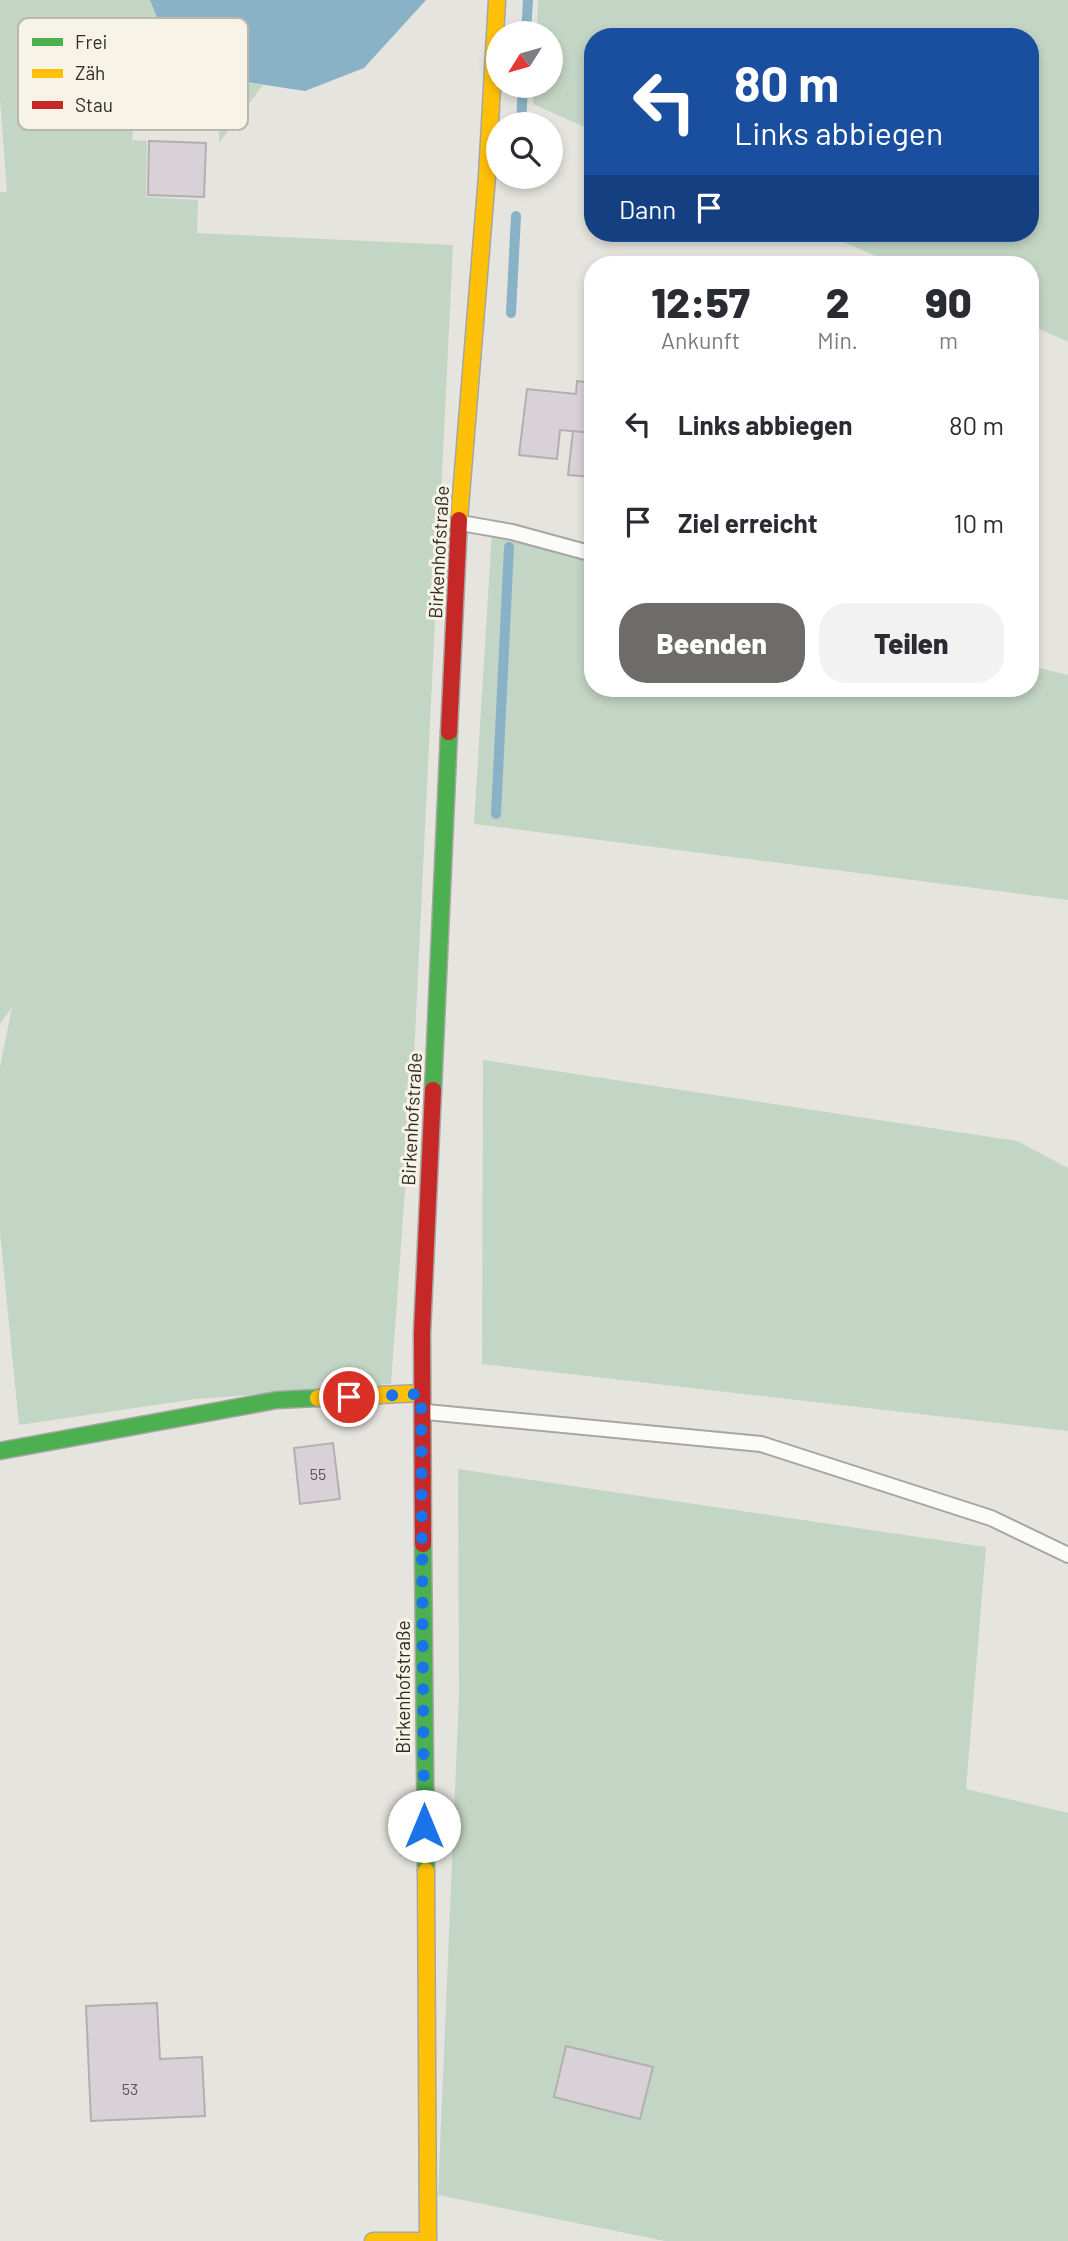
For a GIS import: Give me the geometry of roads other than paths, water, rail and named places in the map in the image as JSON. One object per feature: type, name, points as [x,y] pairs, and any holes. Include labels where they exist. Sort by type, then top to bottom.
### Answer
[{"type":"street","name":"Birkenhofstraße","points":[[428,2241],[421,1394],[459,523],[487,176],[498,0]]},
{"type":"street","points":[[0,1451],[277,1400],[421,1394]]},
{"type":"street","points":[[373,2241],[428,2241]]},
{"type":"lane","points":[[459,523],[512,532],[584,552]]},
{"type":"lane","points":[[421,1411],[761,1444],[991,1518],[1068,1555]]},
{"type":"water","points":[[150,0],[426,0],[364,68],[305,91],[248,82],[248,18],[157,18]]},
{"type":"waterway","points":[[527,21],[528,0]]},
{"type":"waterway","points":[[522,98],[522,112]]},
{"type":"waterway","points":[[511,313],[516,216]]},
{"type":"waterway","points":[[496,814],[509,547]]}]
